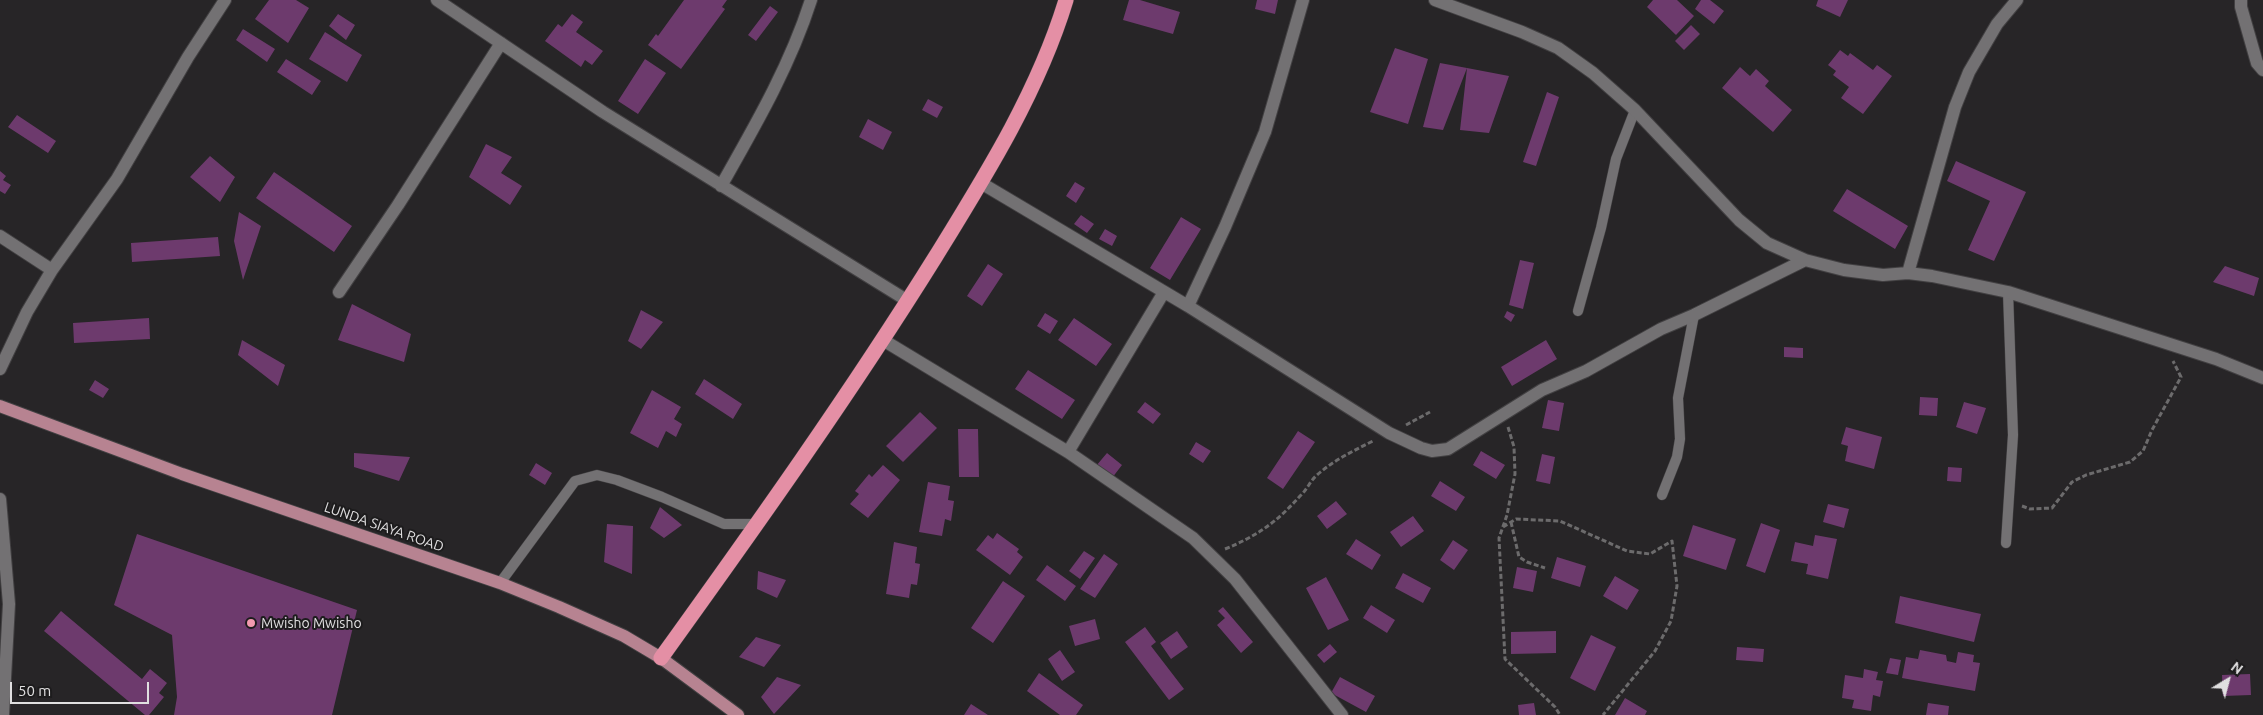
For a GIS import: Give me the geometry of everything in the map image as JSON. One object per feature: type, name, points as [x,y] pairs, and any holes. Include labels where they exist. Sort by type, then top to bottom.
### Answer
[{"type":"highway","points":[[661,658],[757,524],[883,340],[981,183],[1038,74],[1057,30],[1066,0]]},
{"type":"main road","name":"LUNDA SIAYA ROAD","points":[[0,406],[182,474],[500,583],[624,636],[661,658],[738,715]]},
{"type":"street","points":[[0,368],[27,312],[52,270],[117,180],[188,57],[225,0]]},
{"type":"street","points":[[437,0],[603,112],[908,301]]},
{"type":"street","points":[[721,186],[784,69],[802,28],[811,0]]},
{"type":"street","points":[[1188,306],[1225,227],[1265,132],[1303,0]]},
{"type":"street","points":[[1435,0],[1514,28],[1558,48],[1593,73],[1635,110],[1739,220],[1767,243],[1805,260],[1844,270],[1883,275],[1908,273],[2008,292],[2216,359],[2263,377]]},
{"type":"street","points":[[1908,273],[1955,107],[1969,72],[1997,24],[2017,0]]},
{"type":"street","points":[[2241,0],[2241,7],[2257,63],[2263,70]]},
{"type":"street","points":[[339,292],[398,205],[501,43]]},
{"type":"street","points":[[981,183],[1188,306],[1389,434],[1432,451],[1448,449],[1505,415],[1542,390],[1586,371],[1661,329],[1694,316],[1805,260]]},
{"type":"street","points":[[0,236],[52,270]]},
{"type":"street","points":[[1068,452],[1164,292]]},
{"type":"street","points":[[883,340],[1068,452],[1175,524],[1235,579],[1342,715]]},
{"type":"street","points":[[0,499],[9,604],[3,715]]},
{"type":"lane","points":[[1578,311],[1616,159],[1635,110]]},
{"type":"lane","points":[[2006,543],[2013,435],[2008,292]]},
{"type":"lane","points":[[1662,495],[1677,457],[1680,439],[1678,398],[1694,316]]},
{"type":"lane","points":[[500,583],[574,481],[597,475],[617,480],[724,524],[757,524]]},
{"type":"path","points":[[2009,502],[2030,509],[2052,508],[2072,482],[2086,475],[2130,462],[2143,452],[2152,430],[2181,376],[2164,342]]},
{"type":"path","points":[[1211,555],[1249,540],[1266,530],[1301,496],[1315,477],[1336,459],[1430,412]]},
{"type":"path","points":[[1505,415],[1514,447],[1515,474],[1499,538],[1505,659],[1555,707],[1560,715]]},
{"type":"path","points":[[1503,527],[1516,518],[1560,521],[1627,551],[1650,554],[1672,541],[1677,586],[1670,621],[1655,651],[1603,715]]},
{"type":"path","points":[[1511,522],[1519,557],[1545,568]]},
{"type":"building","points":[[269,0],[296,0],[309,8],[288,43],[255,19]]},
{"type":"building","points":[[684,0],[727,0],[722,7],[725,9],[681,69],[648,45],[656,34],[658,36]]},
{"type":"building","points":[[1129,0],[1140,0],[1180,12],[1173,34],[1123,20]]},
{"type":"building","points":[[1257,0],[1278,0],[1275,14],[1255,9]]},
{"type":"building","points":[[1653,0],[1677,0],[1694,16],[1676,35],[1647,7]]},
{"type":"building","points":[[1701,0],[1710,0],[1724,11],[1714,24],[1695,9]]},
{"type":"building","points":[[1818,0],[1848,0],[1840,17],[1816,6]]},
{"type":"building","points":[[770,6],[778,12],[756,41],[748,35]]},
{"type":"building","points":[[338,14],[355,25],[346,40],[329,26]]},
{"type":"building","points":[[572,14],[583,22],[576,32],[603,51],[592,65],[585,60],[581,67],[545,41],[558,24],[562,27]]},
{"type":"building","points":[[1691,25],[1700,34],[1684,50],[1675,41]]},
{"type":"building","points":[[243,29],[275,49],[267,62],[236,40]]},
{"type":"building","points":[[325,32],[362,55],[347,82],[309,59]]},
{"type":"building","points":[[1395,48],[1428,59],[1408,124],[1370,112]]},
{"type":"building","points":[[1840,50],[1848,56],[1850,53],[1873,70],[1877,65],[1892,76],[1863,114],[1841,98],[1849,87],[1833,75],[1836,71],[1828,65]]},
{"type":"building","points":[[286,59],[321,81],[312,95],[277,72]]},
{"type":"building","points":[[645,59],[666,73],[638,114],[618,101]]},
{"type":"building","points":[[1440,63],[1467,68],[1443,130],[1423,127]]},
{"type":"building","points":[[1740,67],[1750,76],[1756,69],[1769,81],[1765,86],[1792,110],[1773,132],[1722,88]]},
{"type":"building","points":[[1467,68],[1509,76],[1489,133],[1460,130]]},
{"type":"building","points":[[1547,92],[1559,97],[1536,166],[1523,162]]},
{"type":"building","points":[[928,99],[943,107],[937,118],[922,110]]},
{"type":"building","points":[[17,115],[56,141],[48,153],[8,127]]},
{"type":"building","points":[[868,119],[892,132],[883,150],[859,137]]},
{"type":"building","points":[[486,144],[512,157],[501,173],[522,186],[510,205],[469,177]]},
{"type":"building","points":[[210,156],[235,177],[220,202],[190,177]]},
{"type":"building","points":[[1956,161],[2026,192],[1994,261],[1968,250],[1990,201],[1947,181]]},
{"type":"building","points":[[0,171],[6,176],[3,180],[11,185],[5,194],[0,191]]},
{"type":"building","points":[[274,172],[352,226],[334,252],[256,198]]},
{"type":"building","points":[[1075,182],[1085,188],[1076,203],[1066,196]]},
{"type":"building","points":[[1847,189],[1908,226],[1895,249],[1833,211]]},
{"type":"building","points":[[239,212],[261,226],[243,280],[234,241]]},
{"type":"building","points":[[1081,215],[1094,224],[1087,233],[1074,224]]},
{"type":"building","points":[[1181,217],[1201,229],[1170,280],[1150,268]]},
{"type":"building","points":[[1105,229],[1117,236],[1112,246],[1099,239]]},
{"type":"building","points":[[218,237],[220,256],[132,262],[131,243]]},
{"type":"building","points":[[1520,260],[1534,263],[1523,309],[1509,305]]},
{"type":"building","points":[[988,264],[1003,274],[982,306],[967,296]]},
{"type":"building","points":[[2225,266],[2259,278],[2254,296],[2213,282]]},
{"type":"building","points":[[352,304],[411,334],[404,362],[338,340]]},
{"type":"building","points":[[641,310],[663,322],[641,349],[628,341]]},
{"type":"building","points":[[1507,311],[1515,315],[1511,322],[1504,317]]},
{"type":"building","points":[[1045,313],[1058,321],[1050,334],[1037,326]]},
{"type":"building","points":[[149,318],[150,339],[74,343],[73,323]]},
{"type":"building","points":[[1074,318],[1112,344],[1096,366],[1058,340]]},
{"type":"building","points":[[242,340],[285,365],[278,386],[238,355]]},
{"type":"building","points":[[1546,340],[1557,359],[1512,386],[1501,367]]},
{"type":"building","points":[[1784,347],[1803,348],[1803,358],[1784,357]]},
{"type":"building","points":[[1028,370],[1075,400],[1062,419],[1015,389]]},
{"type":"building","points":[[704,379],[742,404],[733,419],[695,394]]},
{"type":"building","points":[[95,380],[109,389],[103,398],[89,390]]},
{"type":"building","points":[[652,390],[681,407],[674,419],[682,424],[676,437],[666,431],[658,448],[630,433]]},
{"type":"building","points":[[1920,397],[1938,398],[1937,416],[1919,415]]},
{"type":"building","points":[[1548,400],[1564,403],[1559,431],[1542,428]]},
{"type":"building","points":[[1145,402],[1161,414],[1153,424],[1137,412]]},
{"type":"building","points":[[1964,402],[1986,408],[1977,434],[1956,427]]},
{"type":"building","points":[[920,412],[937,428],[903,462],[886,446]]},
{"type":"building","points":[[1846,427],[1882,437],[1874,469],[1845,461],[1848,446],[1841,444]]},
{"type":"building","points":[[958,429],[978,429],[979,477],[959,477]]},
{"type":"building","points":[[1298,431],[1315,442],[1283,489],[1267,478]]},
{"type":"building","points":[[1196,442],[1211,451],[1203,463],[1189,454]]},
{"type":"building","points":[[1481,451],[1505,465],[1496,479],[1473,465]]},
{"type":"building","points":[[354,453],[410,457],[399,481],[354,467]]},
{"type":"building","points":[[1107,453],[1122,465],[1112,478],[1096,466]]},
{"type":"building","points":[[1542,454],[1555,457],[1550,484],[1536,481]]},
{"type":"building","points":[[536,463],[552,473],[545,485],[529,475]]},
{"type":"building","points":[[883,465],[900,480],[868,518],[850,504],[859,494],[855,491],[869,474],[872,477]]},
{"type":"building","points":[[1948,467],[1962,468],[1961,482],[1947,481]]},
{"type":"building","points":[[1440,481],[1465,497],[1456,511],[1431,496]]},
{"type":"building","points":[[928,482],[950,486],[948,500],[954,501],[951,521],[945,519],[942,536],[919,532]]},
{"type":"building","points":[[1336,501],[1347,514],[1327,529],[1317,516]]},
{"type":"building","points":[[1828,504],[1849,509],[1844,528],[1823,522]]},
{"type":"building","points":[[660,507],[682,525],[664,538],[650,528]]},
{"type":"building","points":[[1413,516],[1424,531],[1401,547],[1390,532]]},
{"type":"building","points":[[1761,523],[1780,530],[1765,573],[1746,566]]},
{"type":"building","points":[[607,524],[633,526],[632,574],[604,562]]},
{"type":"building","points":[[1693,525],[1736,539],[1726,570],[1683,556]]},
{"type":"building","points":[[997,533],[1019,549],[1017,552],[1023,557],[1010,575],[976,550],[988,535],[993,539]]},
{"type":"building","name":"Mwisho Mwisho","points":[[137,534],[357,610],[332,715],[174,715],[177,697],[172,635],[114,605]]},
{"type":"building","points":[[1815,535],[1837,539],[1828,579],[1806,574],[1808,564],[1791,561],[1795,542],[1813,546]]},
{"type":"building","points":[[1356,539],[1381,555],[1372,570],[1346,554]]},
{"type":"building","points":[[1453,540],[1468,550],[1454,570],[1440,560]]},
{"type":"building","points":[[894,542],[917,547],[915,563],[920,564],[917,585],[911,584],[909,598],[886,594]]},
{"type":"building","points":[[1084,551],[1095,558],[1080,579],[1069,571]]},
{"type":"building","points":[[1104,554],[1118,564],[1095,598],[1080,589]]},
{"type":"building","points":[[1557,557],[1586,566],[1580,587],[1551,578]]},
{"type":"building","points":[[1047,565],[1076,586],[1065,601],[1036,580]]},
{"type":"building","points":[[1517,567],[1537,571],[1533,592],[1513,588]]},
{"type":"building","points":[[758,571],[786,580],[777,598],[757,589]]},
{"type":"building","points":[[1403,573],[1431,588],[1423,603],[1395,588]]},
{"type":"building","points":[[1615,576],[1639,590],[1627,610],[1603,596]]},
{"type":"building","points":[[1326,577],[1349,620],[1328,630],[1306,588]]},
{"type":"building","points":[[1003,581],[1025,596],[993,643],[971,628]]},
{"type":"building","points":[[1900,596],[1981,614],[1974,642],[1895,623]]},
{"type":"building","points":[[1371,605],[1395,620],[1387,633],[1363,618]]},
{"type":"building","points":[[1223,607],[1253,642],[1241,653],[1217,625],[1225,618],[1218,611]]},
{"type":"building","points":[[61,611],[142,679],[150,669],[167,683],[159,693],[164,697],[149,715],[145,715],[44,631]]},
{"type":"building","points":[[1095,619],[1100,639],[1075,646],[1069,626]]},
{"type":"building","points":[[1145,627],[1156,642],[1151,646],[1184,689],[1169,700],[1125,642]]},
{"type":"building","points":[[1177,631],[1188,647],[1171,659],[1160,643]]},
{"type":"building","points":[[1556,631],[1556,653],[1511,654],[1511,632]]},
{"type":"building","points":[[1591,635],[1616,647],[1595,691],[1570,678]]},
{"type":"building","points":[[756,637],[781,645],[764,667],[739,657]]},
{"type":"building","points":[[1330,644],[1337,652],[1324,663],[1317,655]]},
{"type":"building","points":[[1737,647],[1764,649],[1763,662],[1736,660]]},
{"type":"building","points":[[1060,650],[1075,672],[1062,681],[1048,659]]},
{"type":"building","points":[[1920,650],[1946,655],[1947,661],[1956,663],[1958,652],[1974,655],[1973,662],[1980,663],[1975,691],[1902,678],[1906,657],[1918,659]]},
{"type":"building","points":[[1890,658],[1901,660],[1898,675],[1886,673]]},
{"type":"building","points":[[1864,669],[1878,672],[1876,680],[1883,681],[1880,697],[1873,695],[1871,711],[1852,708],[1854,700],[1842,698],[1845,675],[1863,678]]},
{"type":"building","points":[[1039,673],[1083,705],[1076,715],[1060,715],[1027,691]]},
{"type":"building","points":[[2250,674],[2251,695],[2223,696],[2222,675]]},
{"type":"building","points":[[777,677],[801,685],[774,714],[761,697]]},
{"type":"building","points":[[1340,677],[1375,696],[1366,712],[1331,693]]},
{"type":"building","points":[[1625,698],[1647,711],[1645,715],[1615,715]]},
{"type":"building","points":[[1534,703],[1536,715],[1519,715],[1518,705]]},
{"type":"building","points":[[1928,703],[1949,706],[1948,715],[1926,715]]},
{"type":"building","points":[[971,704],[988,715],[964,715]]},
{"type":"place","name":"Mwisho Mwisho","points":[[251,623]]}]
